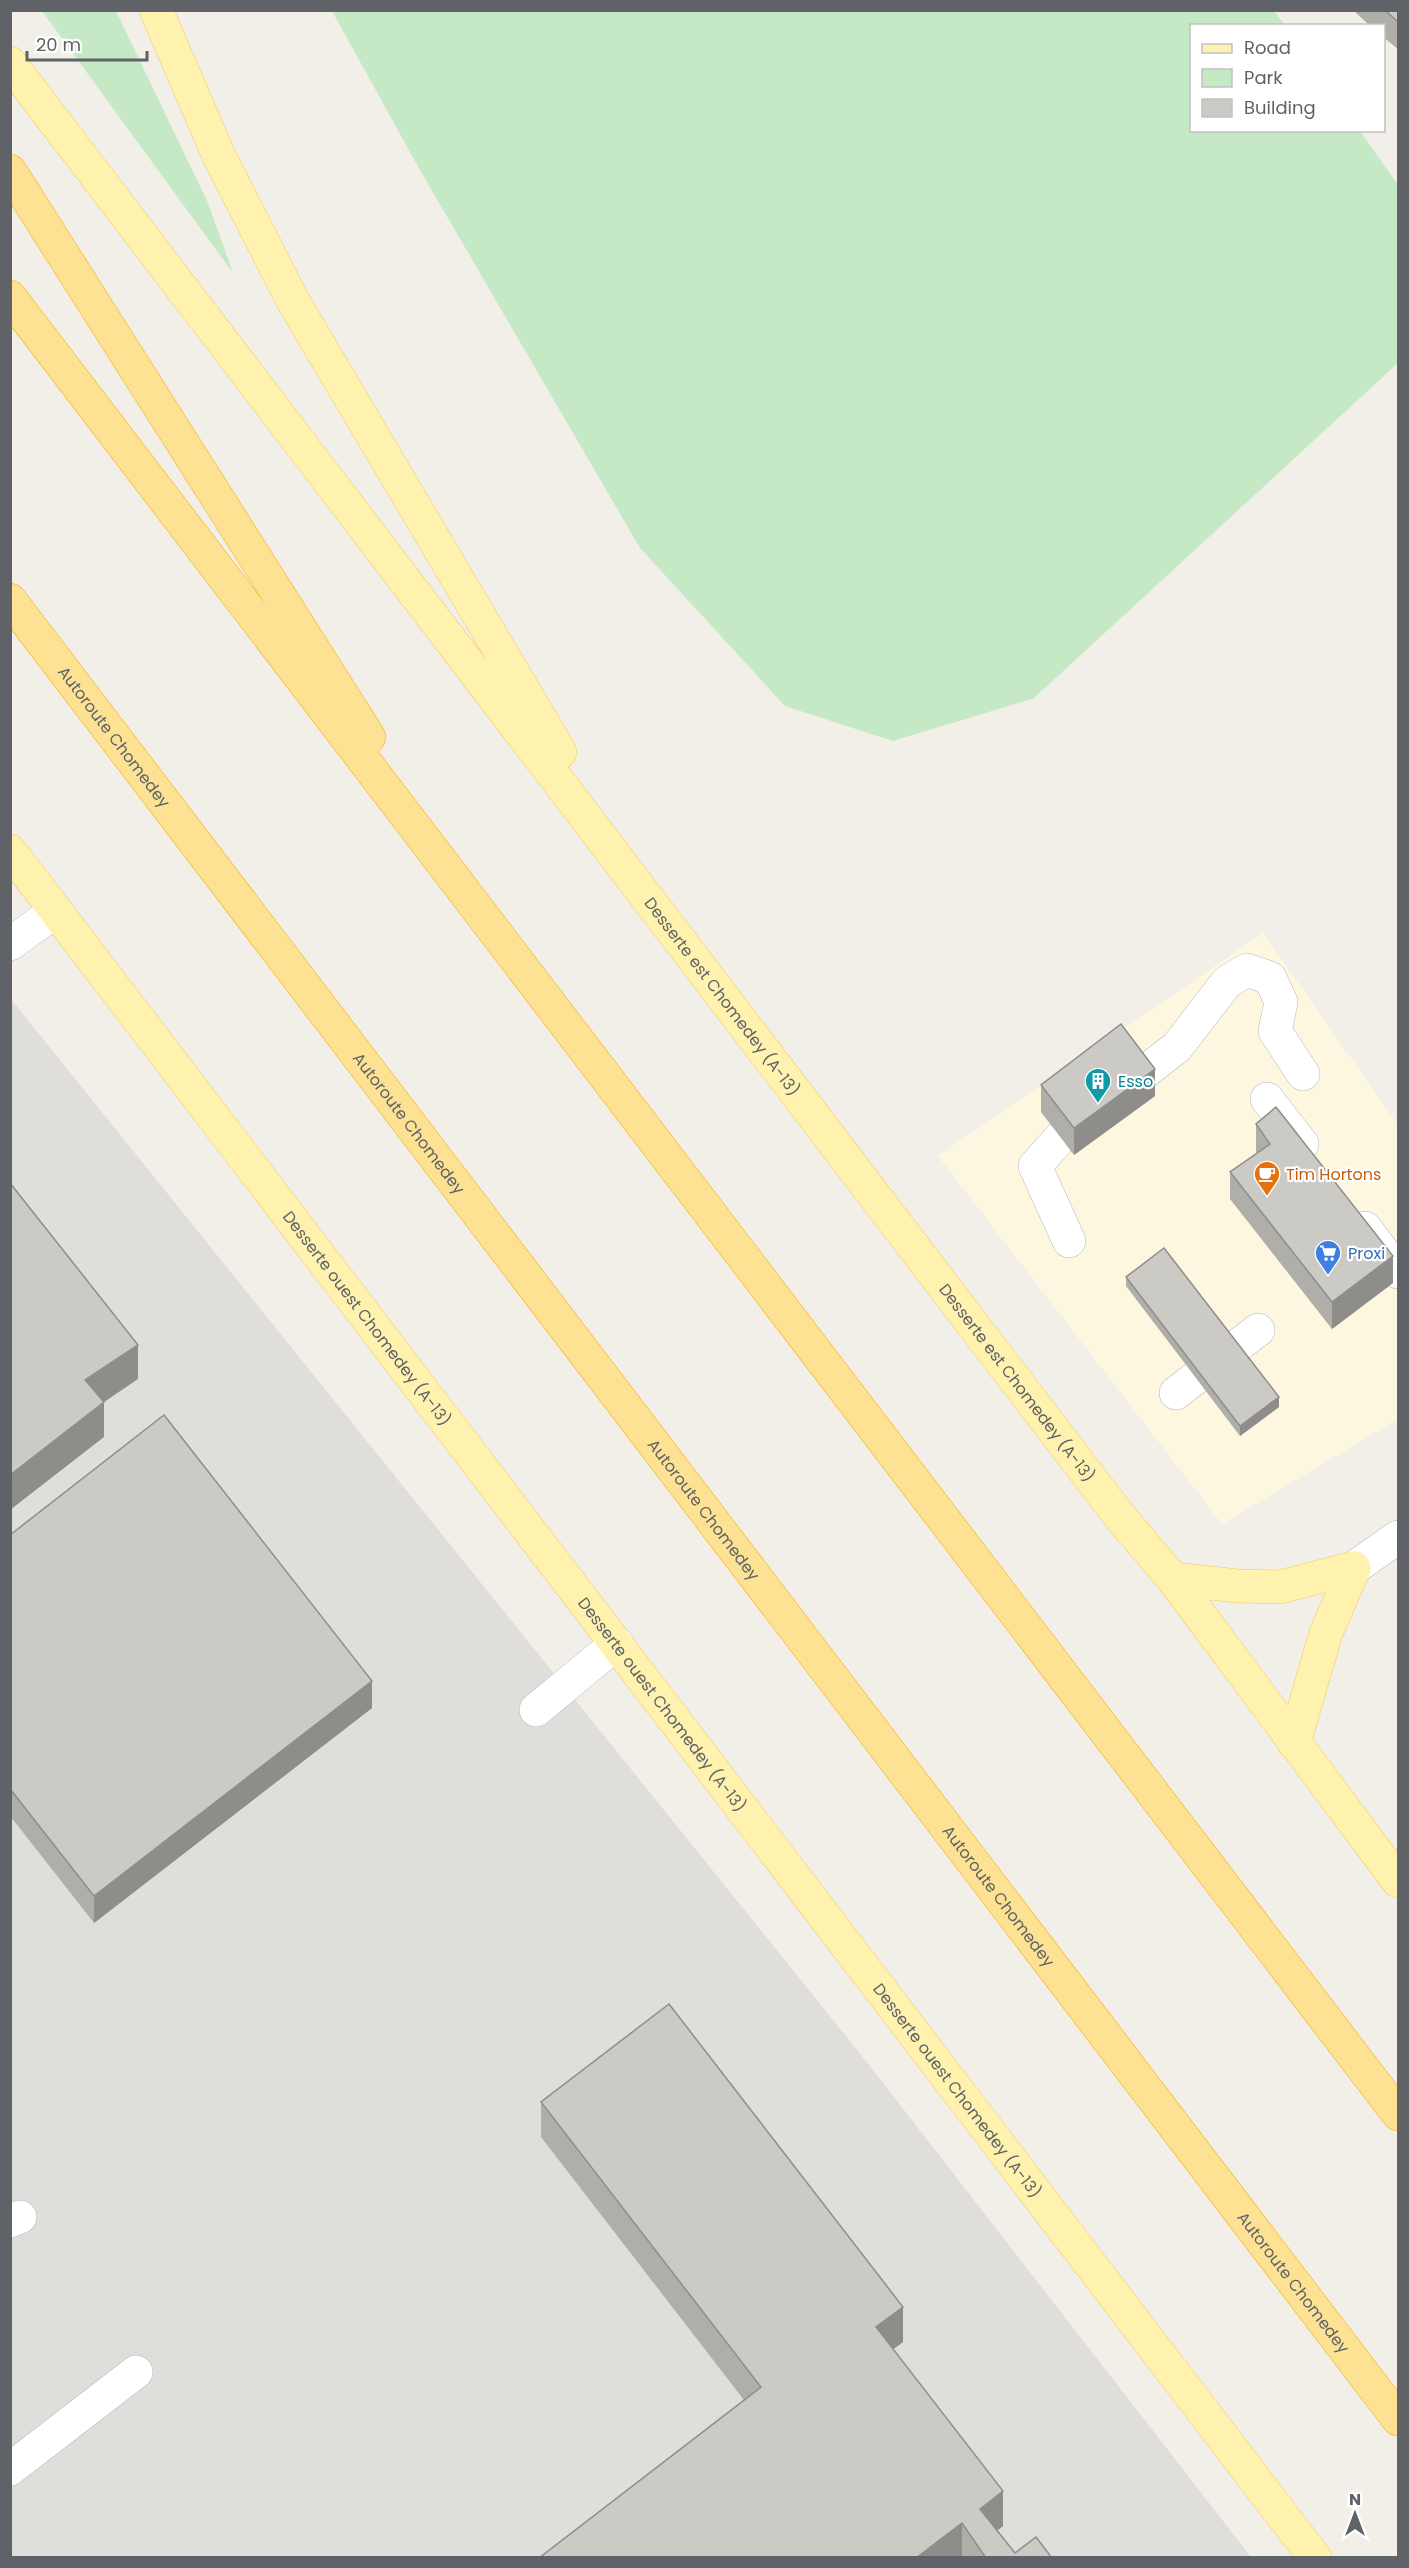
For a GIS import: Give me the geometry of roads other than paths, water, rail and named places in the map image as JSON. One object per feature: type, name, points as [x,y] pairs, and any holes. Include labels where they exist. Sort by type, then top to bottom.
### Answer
[{"type":"highway","points":[[10,171],[489,926]]},
{"type":"highway","points":[[10,297],[1398,2114]]},
{"type":"highway","name":"Autoroute Chomedey","points":[[10,600],[1398,2419]]},
{"type":"main road","points":[[156,10],[219,156],[293,301],[637,883]]},
{"type":"main road","points":[[10,63],[637,883]]},
{"type":"main road","name":"Desserte ouest Chomedey (A-13)","points":[[10,851],[1315,2558]]},
{"type":"main road","name":"Desserte est Chomedey (A-13)","points":[[637,883],[1107,1499],[1173,1579],[1398,1881]]},
{"type":"main road","points":[[1173,1579],[1238,1586],[1280,1587],[1354,1568]]},
{"type":"main road","points":[[1294,1743],[1326,1633],[1354,1568]]},
{"type":"street","points":[[10,944],[56,911]]},
{"type":"street","points":[[1069,1240],[1035,1166],[1061,1137],[1177,1047],[1227,982],[1247,970],[1270,978],[1281,1002],[1275,1031],[1303,1074]]},
{"type":"street","points":[[1268,1099],[1323,1172]]},
{"type":"street","points":[[1350,1209],[1398,1272]]},
{"type":"street","points":[[1176,1393],[1258,1330]]},
{"type":"street","points":[[1354,1568],[1398,1537]]},
{"type":"street","points":[[536,1710],[617,1643]]},
{"type":"street","points":[[10,2469],[136,2372]]},
{"type":"place","name":"Esso","points":[[1098,1104]]},
{"type":"place","name":"Tim Hortons","points":[[1267,1197]]},
{"type":"place","name":"Proxi","points":[[1328,1276]]}]
